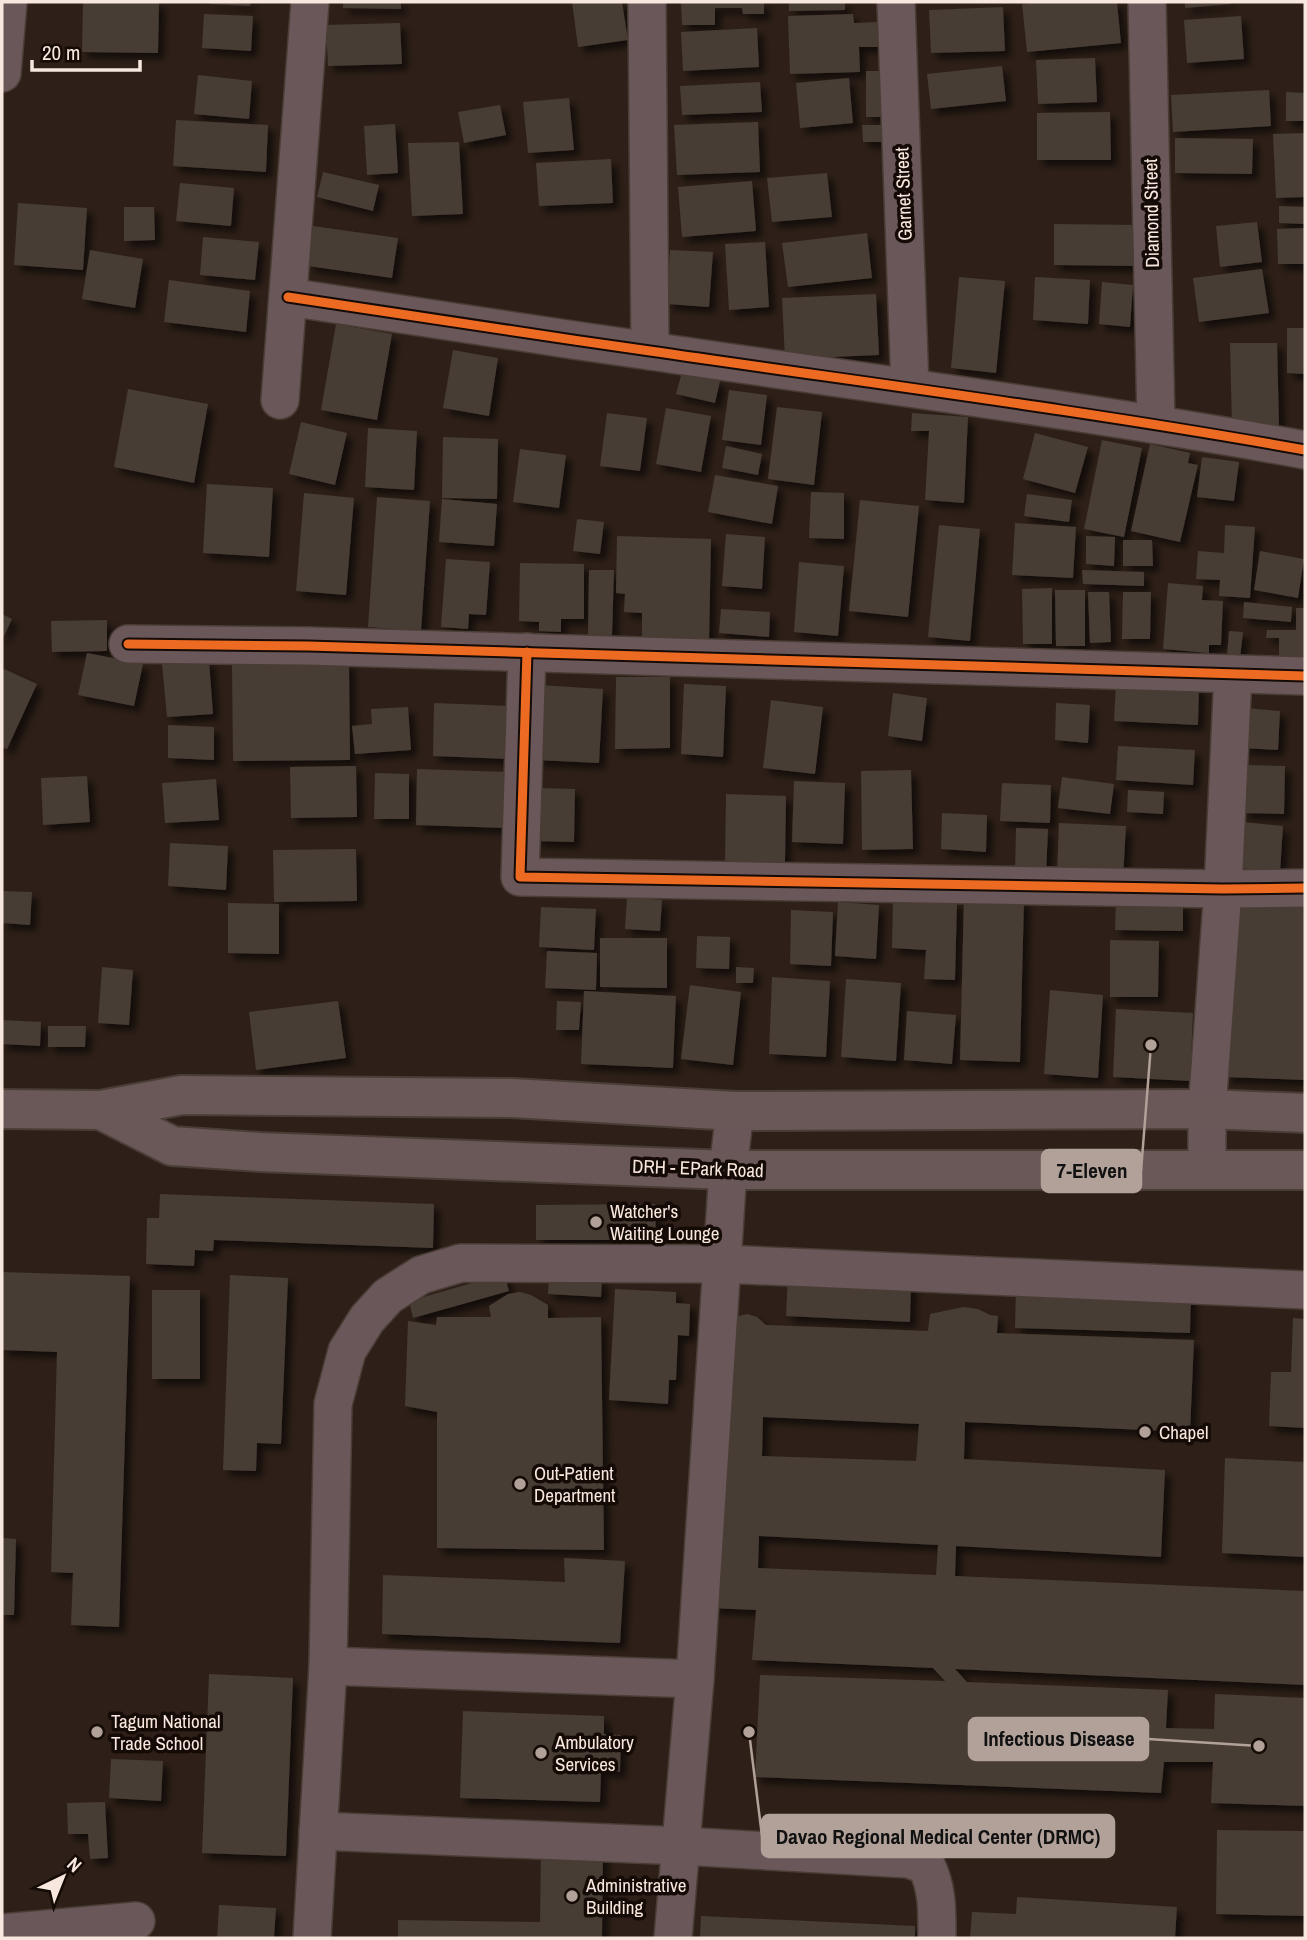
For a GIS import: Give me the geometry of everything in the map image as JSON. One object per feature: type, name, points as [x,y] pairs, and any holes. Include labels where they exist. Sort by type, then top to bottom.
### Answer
[{"type":"main road","name":"DRH - EPark Road","points":[[2,1108],[101,1110],[182,1095],[512,1098],[736,1111],[1207,1109],[1305,1113]]},
{"type":"main road","name":"DRH - EPark Road","points":[[101,1110],[172,1146],[259,1152],[728,1170],[1305,1170]]},
{"type":"street","points":[[2,74],[8,2]]},
{"type":"street","points":[[280,400],[310,2]]},
{"type":"street","points":[[647,2],[650,351]]},
{"type":"street","name":"Garnet Street","points":[[896,2],[910,387]]},
{"type":"street","name":"Diamond Street","points":[[1147,2],[1156,423]]},
{"type":"street","points":[[288,297],[1156,423],[1305,450]]},
{"type":"street","points":[[128,644],[527,652],[1305,676]]},
{"type":"street","points":[[527,652],[520,877],[1223,889],[1305,888]]},
{"type":"street","points":[[1207,1169],[1207,1109],[1223,889],[1233,674]]},
{"type":"street","points":[[673,1938],[695,1679],[728,1170],[736,1111]]},
{"type":"street","points":[[312,1938],[328,1666],[333,1404],[347,1351],[367,1319],[388,1296],[421,1275],[461,1263],[722,1264],[1305,1290]]},
{"type":"street","points":[[328,1666],[695,1679]]},
{"type":"street","points":[[318,1831],[682,1846],[908,1859],[926,1865],[934,1882],[937,1938]]},
{"type":"street","points":[[2,1933],[136,1921]]},
{"type":"building","points":[[83,2],[159,2],[158,53],[82,52]]},
{"type":"building","points":[[210,2],[251,2],[250,6]]},
{"type":"building","points":[[343,2],[401,2],[401,9],[343,8]]},
{"type":"building","points":[[572,2],[622,2],[628,40],[578,47]]},
{"type":"building","points":[[681,2],[764,2],[764,14],[743,14],[742,8],[715,8],[715,25],[682,25]]},
{"type":"building","points":[[789,2],[845,2],[845,10],[789,11]]},
{"type":"building","points":[[1117,2],[1121,43],[1027,52],[1022,4]]},
{"type":"building","points":[[1185,2],[1231,2],[1231,4],[1185,8]]},
{"type":"building","points":[[1003,7],[1005,51],[931,53],[929,10]]},
{"type":"building","points":[[204,14],[253,16],[251,51],[202,48]]},
{"type":"building","points":[[853,14],[854,23],[878,22],[879,47],[859,47],[860,72],[790,74],[788,16]]},
{"type":"building","points":[[1241,16],[1244,59],[1187,63],[1184,20]]},
{"type":"building","points":[[400,23],[402,64],[328,66],[326,25]]},
{"type":"building","points":[[757,28],[759,67],[683,71],[681,32]]},
{"type":"building","points":[[1095,58],[1097,102],[1038,104],[1036,60]]},
{"type":"building","points":[[1002,66],[1006,101],[931,109],[927,74]]},
{"type":"building","points":[[866,71],[881,71],[882,117],[866,117]]},
{"type":"building","points":[[198,75],[252,81],[249,119],[194,114]]},
{"type":"building","points":[[849,78],[853,123],[800,128],[796,83]]},
{"type":"building","points":[[760,82],[762,112],[682,115],[680,86]]},
{"type":"building","points":[[1269,90],[1271,126],[1173,132],[1171,95]]},
{"type":"building","points":[[1286,92],[1305,93],[1305,121],[1286,121]]},
{"type":"building","points":[[569,98],[574,150],[528,153],[523,102]]},
{"type":"building","points":[[500,105],[506,135],[464,143],[458,112]]},
{"type":"building","points":[[1110,112],[1111,160],[1037,160],[1037,113]]},
{"type":"building","points":[[176,120],[268,125],[266,172],[173,166]]},
{"type":"building","points":[[758,122],[760,172],[677,175],[674,125]]},
{"type":"building","points":[[395,124],[398,173],[367,175],[364,126]]},
{"type":"building","points":[[862,125],[888,125],[888,142],[863,142]]},
{"type":"building","points":[[1305,133],[1305,197],[1276,198],[1273,134]]},
{"type":"building","points":[[1175,138],[1253,139],[1252,174],[1175,173]]},
{"type":"building","points":[[459,142],[463,214],[412,216],[408,143]]},
{"type":"building","points":[[611,159],[613,203],[539,206],[536,163]]},
{"type":"building","points":[[323,172],[379,185],[373,211],[317,197]]},
{"type":"building","points":[[827,173],[832,217],[772,222],[767,178]]},
{"type":"building","points":[[752,181],[756,231],[682,237],[678,187]]},
{"type":"building","points":[[180,183],[234,188],[231,226],[176,221]]},
{"type":"building","points":[[18,203],[87,208],[83,270],[14,265]]},
{"type":"building","points":[[1279,206],[1305,207],[1305,224],[1279,223]]},
{"type":"building","points":[[124,207],[154,207],[155,240],[124,241]]},
{"type":"building","points":[[1257,222],[1262,262],[1220,267],[1216,226]]},
{"type":"building","points":[[1054,224],[1138,225],[1138,266],[1054,265]]},
{"type":"building","points":[[313,226],[398,238],[392,278],[308,266]]},
{"type":"building","points":[[1305,228],[1305,264],[1278,264],[1277,229]]},
{"type":"building","points":[[867,233],[872,278],[788,287],[782,243]]},
{"type":"building","points":[[203,237],[259,242],[255,280],[200,275]]},
{"type":"building","points":[[765,242],[769,307],[729,310],[725,244]]},
{"type":"building","points":[[90,250],[143,259],[135,308],[82,299]]},
{"type":"building","points":[[670,250],[713,252],[709,307],[667,304]]},
{"type":"building","points":[[1262,269],[1269,313],[1199,322],[1193,278]]},
{"type":"building","points":[[959,277],[1005,281],[996,373],[951,368]]},
{"type":"building","points":[[1035,277],[1090,280],[1088,324],[1033,320]]},
{"type":"building","points":[[169,280],[250,291],[246,332],[164,322]]},
{"type":"building","points":[[1102,282],[1133,285],[1130,327],[1099,324]]},
{"type":"building","points":[[876,294],[879,355],[785,359],[782,298]]},
{"type":"building","points":[[336,324],[392,334],[377,420],[321,410]]},
{"type":"building","points":[[1287,328],[1305,328],[1305,374],[1287,373]]},
{"type":"building","points":[[1230,343],[1277,343],[1279,425],[1232,427]]},
{"type":"building","points":[[453,350],[498,358],[489,416],[443,408]]},
{"type":"building","points":[[682,372],[720,381],[715,403],[676,394]]},
{"type":"building","points":[[128,389],[208,404],[194,483],[114,467]]},
{"type":"building","points":[[729,390],[767,395],[761,445],[722,440]]},
{"type":"building","points":[[777,407],[822,412],[814,485],[768,479]]},
{"type":"building","points":[[666,408],[711,416],[701,472],[656,464]]},
{"type":"building","points":[[607,413],[647,418],[640,471],[600,466]]},
{"type":"building","points":[[912,413],[968,417],[964,503],[925,500],[929,431],[911,431]]},
{"type":"building","points":[[301,422],[347,433],[335,485],[289,474]]},
{"type":"building","points":[[368,428],[417,431],[414,490],[365,487]]},
{"type":"building","points":[[1035,433],[1088,447],[1075,493],[1023,479]]},
{"type":"building","points":[[443,437],[498,439],[497,499],[442,498]]},
{"type":"building","points":[[1102,440],[1142,448],[1124,537],[1084,529]]},
{"type":"building","points":[[1150,444],[1190,453],[1188,463],[1198,465],[1180,542],[1131,531]]},
{"type":"building","points":[[726,446],[762,454],[758,475],[722,468]]},
{"type":"building","points":[[520,449],[566,455],[559,508],[513,502]]},
{"type":"building","points":[[1202,457],[1239,462],[1234,501],[1197,497]]},
{"type":"building","points":[[715,475],[778,486],[772,524],[708,512]]},
{"type":"building","points":[[207,484],[273,488],[269,557],[203,553]]},
{"type":"building","points":[[811,492],[844,493],[844,539],[809,538]]},
{"type":"building","points":[[304,493],[354,498],[346,595],[296,591]]},
{"type":"building","points":[[1027,494],[1072,500],[1069,522],[1024,516]]},
{"type":"building","points":[[377,497],[430,501],[421,631],[368,627]]},
{"type":"building","points":[[442,499],[497,504],[494,546],[439,542]]},
{"type":"building","points":[[860,500],[919,506],[908,617],[849,611]]},
{"type":"building","points":[[577,519],[604,522],[600,554],[573,551]]},
{"type":"building","points":[[1015,523],[1076,527],[1073,578],[1012,575]]},
{"type":"building","points":[[939,525],[980,529],[970,641],[928,637]]},
{"type":"building","points":[[1225,525],[1255,527],[1250,598],[1219,596],[1220,580],[1196,579],[1198,551],[1224,553]]},
{"type":"building","points":[[726,534],[765,537],[762,589],[722,586]]},
{"type":"building","points":[[617,536],[711,539],[709,643],[642,641],[642,613],[624,612],[625,594],[616,593]]},
{"type":"building","points":[[1086,536],[1115,537],[1114,566],[1086,564]]},
{"type":"building","points":[[1123,540],[1152,540],[1153,566],[1123,566]]},
{"type":"building","points":[[1260,551],[1304,559],[1298,598],[1254,590]]},
{"type":"building","points":[[446,559],[490,562],[486,615],[469,614],[468,629],[441,627]]},
{"type":"building","points":[[799,562],[844,566],[838,636],[794,632]]},
{"type":"building","points":[[520,563],[584,564],[584,619],[561,619],[561,632],[539,631],[539,622],[519,621]]},
{"type":"building","points":[[589,570],[614,570],[612,637],[588,636]]},
{"type":"building","points":[[1082,570],[1144,572],[1144,586],[1083,584]]},
{"type":"building","points":[[1168,583],[1203,586],[1202,600],[1223,601],[1221,645],[1209,645],[1209,653],[1163,649]]},
{"type":"building","points":[[1052,588],[1052,644],[1023,644],[1022,589]]},
{"type":"building","points":[[1055,590],[1085,590],[1085,646],[1056,646]]},
{"type":"building","points":[[1088,592],[1109,592],[1111,642],[1090,643]]},
{"type":"building","points":[[1123,592],[1151,592],[1150,639],[1122,639]]},
{"type":"building","points":[[1244,602],[1292,607],[1291,622],[1243,618]]},
{"type":"building","points":[[1296,608],[1305,608],[1305,662],[1279,662],[1279,638],[1266,638],[1267,630],[1296,630]]},
{"type":"building","points":[[721,609],[770,612],[769,637],[719,633]]},
{"type":"building","points":[[2,614],[12,619],[2,640]]},
{"type":"building","points":[[107,620],[107,651],[52,652],[51,621]]},
{"type":"building","points":[[1229,631],[1243,632],[1240,658],[1227,657]]},
{"type":"building","points":[[87,653],[143,664],[134,706],[78,695]]},
{"type":"building","points":[[209,660],[213,714],[167,717],[162,664]]},
{"type":"building","points":[[349,663],[350,760],[233,761],[232,664]]},
{"type":"building","points":[[4,669],[37,684],[7,749],[2,747]]},
{"type":"building","points":[[616,677],[670,677],[670,748],[615,749]]},
{"type":"building","points":[[1116,682],[1199,686],[1198,725],[1114,721]]},
{"type":"building","points":[[684,684],[726,686],[723,757],[681,754]]},
{"type":"building","points":[[539,685],[603,689],[599,763],[536,760]]},
{"type":"building","points":[[893,693],[927,698],[922,741],[888,736]]},
{"type":"building","points":[[771,700],[823,707],[815,774],[763,768]]},
{"type":"building","points":[[434,703],[511,706],[509,759],[433,756]]},
{"type":"building","points":[[1056,703],[1090,705],[1088,743],[1055,740]]},
{"type":"building","points":[[408,707],[411,750],[355,754],[352,726],[372,724],[371,709]]},
{"type":"building","points":[[1244,708],[1280,711],[1278,750],[1242,748]]},
{"type":"building","points":[[168,725],[214,727],[214,760],[168,758]]},
{"type":"building","points":[[1118,746],[1195,750],[1193,785],[1116,780]]},
{"type":"building","points":[[1244,765],[1285,766],[1284,814],[1243,813]]},
{"type":"building","points":[[356,766],[357,817],[291,818],[290,767]]},
{"type":"building","points":[[417,769],[507,772],[505,828],[416,825]]},
{"type":"building","points":[[911,770],[913,849],[862,850],[861,771]]},
{"type":"building","points":[[375,773],[409,774],[409,819],[374,819]]},
{"type":"building","points":[[87,776],[90,822],[43,825],[41,778]]},
{"type":"building","points":[[1062,777],[1114,784],[1110,814],[1058,808]]},
{"type":"building","points":[[216,779],[219,820],[165,823],[162,783]]},
{"type":"building","points":[[794,781],[845,783],[843,844],[792,842]]},
{"type":"building","points":[[1002,783],[1051,785],[1050,823],[1000,821]]},
{"type":"building","points":[[536,788],[575,789],[574,842],[535,841]]},
{"type":"building","points":[[1128,790],[1164,792],[1163,814],[1127,812]]},
{"type":"building","points":[[726,794],[786,796],[785,863],[725,862]]},
{"type":"building","points":[[942,813],[987,815],[986,852],[941,849]]},
{"type":"building","points":[[1242,822],[1283,826],[1280,872],[1238,868]]},
{"type":"building","points":[[1059,823],[1126,826],[1123,878],[1057,875]]},
{"type":"building","points":[[1016,828],[1048,829],[1046,875],[1015,873]]},
{"type":"building","points":[[170,843],[228,846],[226,890],[168,886]]},
{"type":"building","points":[[356,849],[357,901],[274,902],[273,850]]},
{"type":"building","points":[[2,891],[32,892],[30,925],[2,923]]},
{"type":"building","points":[[627,897],[662,900],[660,931],[625,929]]},
{"type":"building","points":[[964,898],[1024,900],[1020,1062],[960,1060]]},
{"type":"building","points":[[893,900],[957,902],[955,980],[924,979],[926,950],[892,948]]},
{"type":"building","points":[[1233,900],[1305,903],[1305,1080],[1225,1077]]},
{"type":"building","points":[[838,902],[879,905],[876,959],[835,956]]},
{"type":"building","points":[[1116,902],[1183,903],[1183,931],[1115,930]]},
{"type":"building","points":[[228,903],[279,904],[279,954],[228,953]]},
{"type":"building","points":[[541,907],[596,909],[594,950],[539,947]]},
{"type":"building","points":[[791,910],[833,912],[831,966],[790,964]]},
{"type":"building","points":[[697,936],[730,937],[729,969],[696,968]]},
{"type":"building","points":[[600,938],[667,938],[667,988],[600,987]]},
{"type":"building","points":[[1110,940],[1159,941],[1158,997],[1110,997]]},
{"type":"building","points":[[547,951],[597,953],[596,990],[545,988]]},
{"type":"building","points":[[102,967],[133,970],[129,1025],[98,1023]]},
{"type":"building","points":[[736,967],[754,968],[753,983],[736,983]]},
{"type":"building","points":[[772,977],[830,981],[826,1057],[769,1054]]},
{"type":"building","points":[[846,979],[901,983],[896,1061],[841,1057]]},
{"type":"building","points":[[690,985],[741,992],[733,1065],[681,1059]]},
{"type":"building","points":[[1050,990],[1103,995],[1098,1078],[1044,1074]]},
{"type":"building","points":[[584,991],[676,996],[673,1068],[581,1064]]},
{"type":"building","points":[[338,1001],[346,1058],[256,1070],[249,1012]]},
{"type":"building","points":[[557,1001],[581,1002],[579,1030],[556,1030]]},
{"type":"building","points":[[1116,1009],[1193,1013],[1190,1081],[1113,1077]]},
{"type":"building","points":[[907,1011],[956,1015],[952,1064],[904,1060]]},
{"type":"building","points":[[2,1020],[41,1022],[40,1046],[2,1044]]},
{"type":"building","points":[[48,1026],[86,1026],[85,1047],[48,1047]]},
{"type":"building","points":[[160,1194],[434,1204],[433,1248],[214,1240],[213,1251],[195,1250],[194,1266],[146,1264],[147,1218],[159,1218]]},
{"type":"building","name":"Watcher's Waiting Lounge","points":[[655,1204],[656,1240],[536,1240],[536,1205]]},
{"type":"building","points":[[2,1272],[130,1276],[119,1627],[71,1625],[73,1573],[51,1572],[57,1352],[2,1350]]},
{"type":"building","points":[[504,1274],[509,1291],[413,1318],[409,1301]]},
{"type":"building","points":[[230,1275],[288,1278],[281,1444],[257,1443],[256,1471],[223,1470]]},
{"type":"building","points":[[788,1275],[911,1280],[910,1322],[786,1316]]},
{"type":"building","points":[[549,1277],[602,1279],[601,1297],[548,1294]]},
{"type":"building","points":[[1016,1287],[1191,1292],[1190,1333],[1015,1328]]},
{"type":"building","points":[[615,1289],[676,1292],[676,1303],[690,1304],[689,1336],[678,1335],[676,1380],[669,1380],[668,1404],[609,1400]]},
{"type":"building","points":[[152,1290],[200,1290],[200,1379],[152,1379]]},
{"type":"building","name":"Out-Patient Department","points":[[520,1292],[548,1305],[548,1318],[601,1317],[604,1550],[437,1548],[437,1412],[405,1406],[408,1321],[436,1325],[437,1317],[491,1317],[489,1306],[508,1294]]},
{"type":"building","points":[[963,1307],[978,1309],[998,1316],[997,1333],[1194,1340],[1190,1432],[965,1422],[964,1459],[1165,1470],[1161,1557],[956,1546],[955,1576],[1305,1591],[1305,1685],[955,1669],[967,1682],[1168,1690],[1166,1728],[1214,1729],[1215,1694],[1305,1698],[1305,1806],[1211,1803],[1213,1762],[1164,1762],[1161,1793],[755,1777],[760,1675],[945,1681],[933,1668],[752,1660],[756,1610],[711,1608],[735,1317],[747,1314],[757,1317],[766,1325],[928,1331],[930,1314]],"holes":[[[763,1417],[919,1424],[916,1461],[762,1456]],[[759,1536],[938,1545],[936,1575],[758,1568]]]},
{"type":"building","points":[[1293,1318],[1305,1319],[1305,1428],[1269,1426],[1271,1372],[1291,1372]]},
{"type":"building","points":[[1225,1458],[1305,1462],[1305,1557],[1222,1553]]},
{"type":"building","points":[[2,1538],[16,1539],[14,1615],[2,1615]]},
{"type":"building","points":[[564,1558],[625,1561],[620,1643],[382,1634],[383,1575],[565,1582]]},
{"type":"building","points":[[209,1674],[293,1678],[286,1856],[202,1853]]},
{"type":"building","name":"Ambulatory Services","points":[[463,1711],[604,1716],[604,1734],[621,1735],[620,1772],[601,1771],[600,1802],[460,1798]]},
{"type":"building","points":[[111,1759],[163,1761],[161,1801],[109,1798]]},
{"type":"building","points":[[105,1802],[108,1858],[90,1859],[88,1834],[68,1834],[67,1803]]},
{"type":"building","points":[[1217,1830],[1305,1831],[1305,1916],[1216,1914]]},
{"type":"building","name":"Administrative Building","points":[[541,1848],[603,1850],[602,1938],[398,1938],[398,1920],[540,1922]]},
{"type":"building","points":[[1017,1897],[1177,1907],[1175,1938],[970,1938],[972,1912],[1016,1914]]},
{"type":"building","points":[[219,1905],[276,1908],[274,1938],[217,1938]]},
{"type":"building","points":[[701,1916],[915,1926],[915,1938],[700,1938]]},
{"type":"cycle path","points":[[288,297],[1060,410],[1305,450]]},
{"type":"cycle path","points":[[128,644],[308,646],[1305,676]]},
{"type":"cycle path","points":[[527,652],[520,877],[1223,889],[1305,888]]},
{"type":"place","name":"7-Eleven","points":[[1151,1045]]},
{"type":"place","name":"Watcher's Waiting Lounge","points":[[596,1222]]},
{"type":"place","name":"Chapel","points":[[1145,1432]]},
{"type":"place","name":"Out-Patient Department","points":[[520,1484]]},
{"type":"place","name":"Tagum National Trade School","points":[[97,1732]]},
{"type":"place","name":"Davao Regional Medical Center (DRMC)","points":[[749,1732]]},
{"type":"place","name":"Infectious Disease","points":[[1259,1746]]},
{"type":"place","name":"Ambulatory Services","points":[[541,1753]]},
{"type":"place","name":"Administrative Building","points":[[572,1896]]}]
